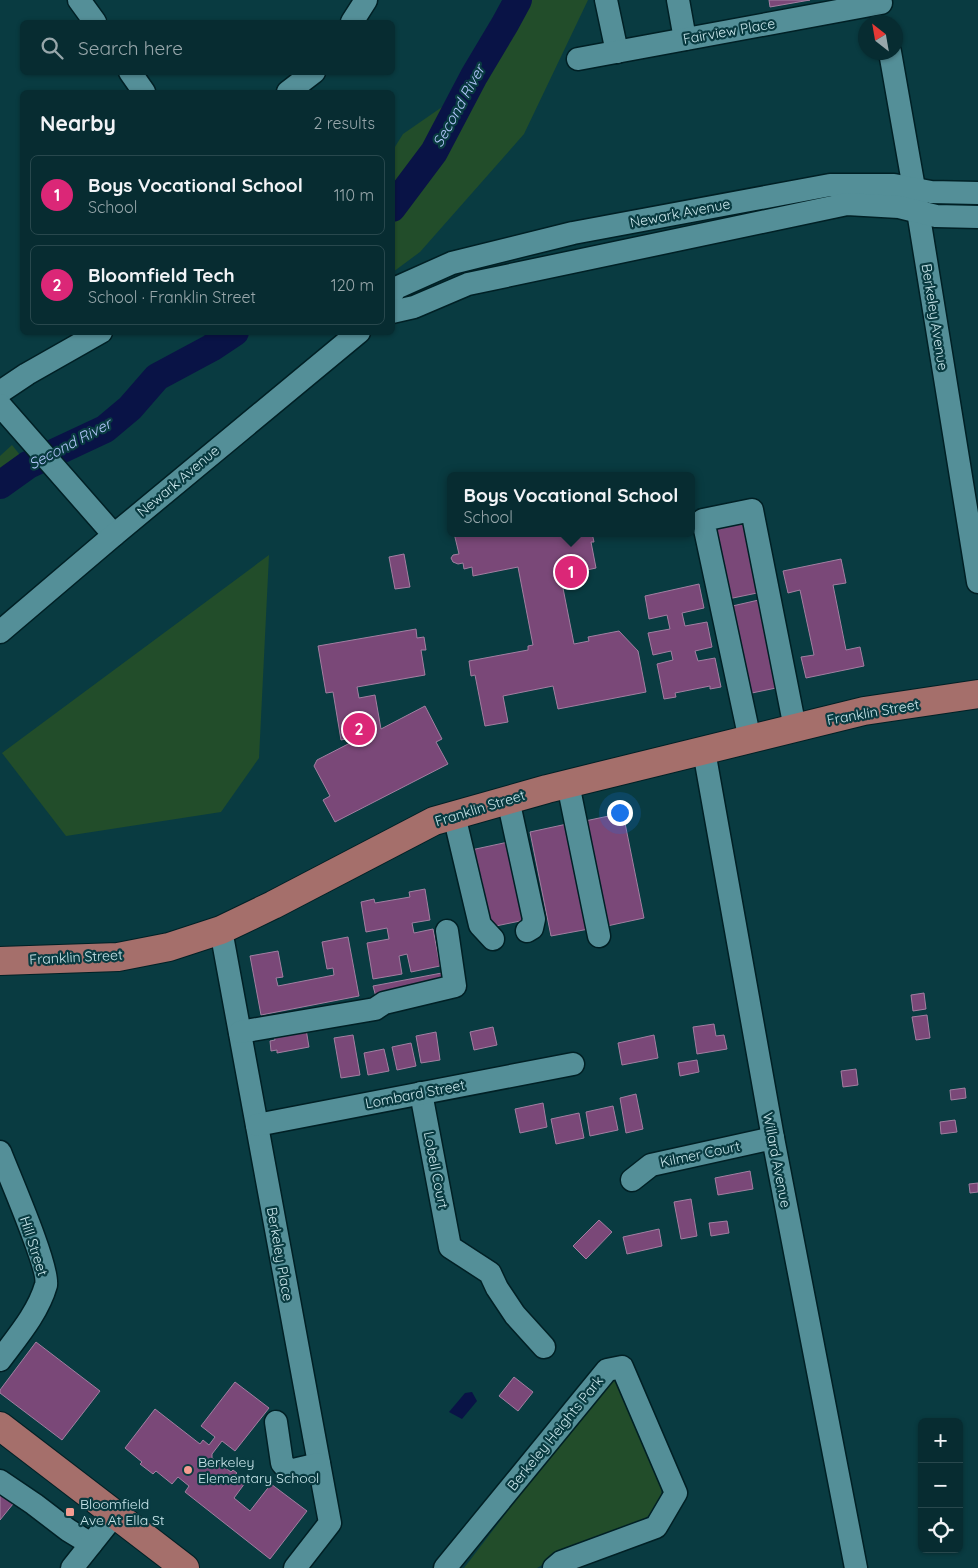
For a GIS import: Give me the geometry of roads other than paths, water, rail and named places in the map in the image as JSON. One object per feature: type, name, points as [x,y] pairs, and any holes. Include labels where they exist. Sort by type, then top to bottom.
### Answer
[{"type":"main road","name":"Franklin Street","points":[[0,961],[118,957],[168,947],[221,930],[434,821],[508,799],[864,711],[978,694]]},
{"type":"main road","points":[[0,1426],[185,1568]]},
{"type":"street","points":[[79,0],[94,20]]},
{"type":"street","points":[[353,20],[366,0]]},
{"type":"street","points":[[606,0],[617,52]]},
{"type":"street","points":[[678,0],[685,39]]},
{"type":"street","name":"Fairview Place","points":[[578,58],[685,39],[882,9]]},
{"type":"street","name":"Berkeley Avenue","points":[[891,60],[978,582]]},
{"type":"street","points":[[132,75],[143,90]]},
{"type":"street","points":[[291,90],[310,75]]},
{"type":"street","name":"Newark Avenue","points":[[395,290],[452,263],[573,233],[830,185],[894,184],[931,192],[978,193]]},
{"type":"street","name":"Newark Avenue","points":[[395,311],[414,307],[468,284],[847,204],[898,208],[936,216],[978,217]]},
{"type":"street","points":[[0,392],[27,374],[96,335]]},
{"type":"street","name":"Newark Avenue","points":[[0,632],[355,335]]},
{"type":"street","points":[[0,405],[114,535]]},
{"type":"street","points":[[750,740],[703,520],[752,510],[796,728]]},
{"type":"street","name":"Willard Avenue","points":[[704,751],[773,1138],[856,1568]]},
{"type":"street","points":[[568,784],[599,936]]},
{"type":"street","points":[[508,799],[534,919],[532,928],[528,931]]},
{"type":"street","points":[[454,815],[480,925],[493,939]]},
{"type":"street","name":"Berkeley Place","points":[[221,930],[330,1523],[296,1568]]},
{"type":"street","points":[[240,1032],[375,1009],[384,1003],[455,986],[446,931]]},
{"type":"street","name":"Lombard Street","points":[[256,1125],[573,1064]]},
{"type":"street","name":"Lobell Court","points":[[421,1093],[450,1247],[490,1273],[515,1315],[544,1347]]},
{"type":"street","name":"Kilmer Court","points":[[632,1180],[650,1165],[773,1138]]},
{"type":"street","name":"Hill Street","points":[[0,1152],[38,1249],[46,1283],[35,1311],[0,1360]]},
{"type":"street","name":"Berkeley Heights Park","points":[[445,1568],[607,1370],[622,1367],[676,1493],[656,1528],[561,1562],[554,1568]]},
{"type":"street","points":[[276,1422],[282,1463],[289,1471],[319,1464]]},
{"type":"street","points":[[0,1481],[68,1530],[91,1544]]},
{"type":"street","points":[[72,1568],[114,1514]]},
{"type":"waterway","name":"Second River","points":[[395,204],[434,152],[474,76],[518,0]]},
{"type":"waterway","name":"Second River","points":[[0,485],[28,465],[105,429],[130,408],[157,377],[211,348],[230,335]]},
{"type":"place","name":"Boys Vocational School","points":[[571,572]]},
{"type":"place","name":"Bloomfield Tech","points":[[359,729]]},
{"type":"place","name":"Berkeley Elementary School","points":[[188,1470]]},
{"type":"place","name":"Bloomfield Ave At Ella St","points":[[70,1512]]}]
